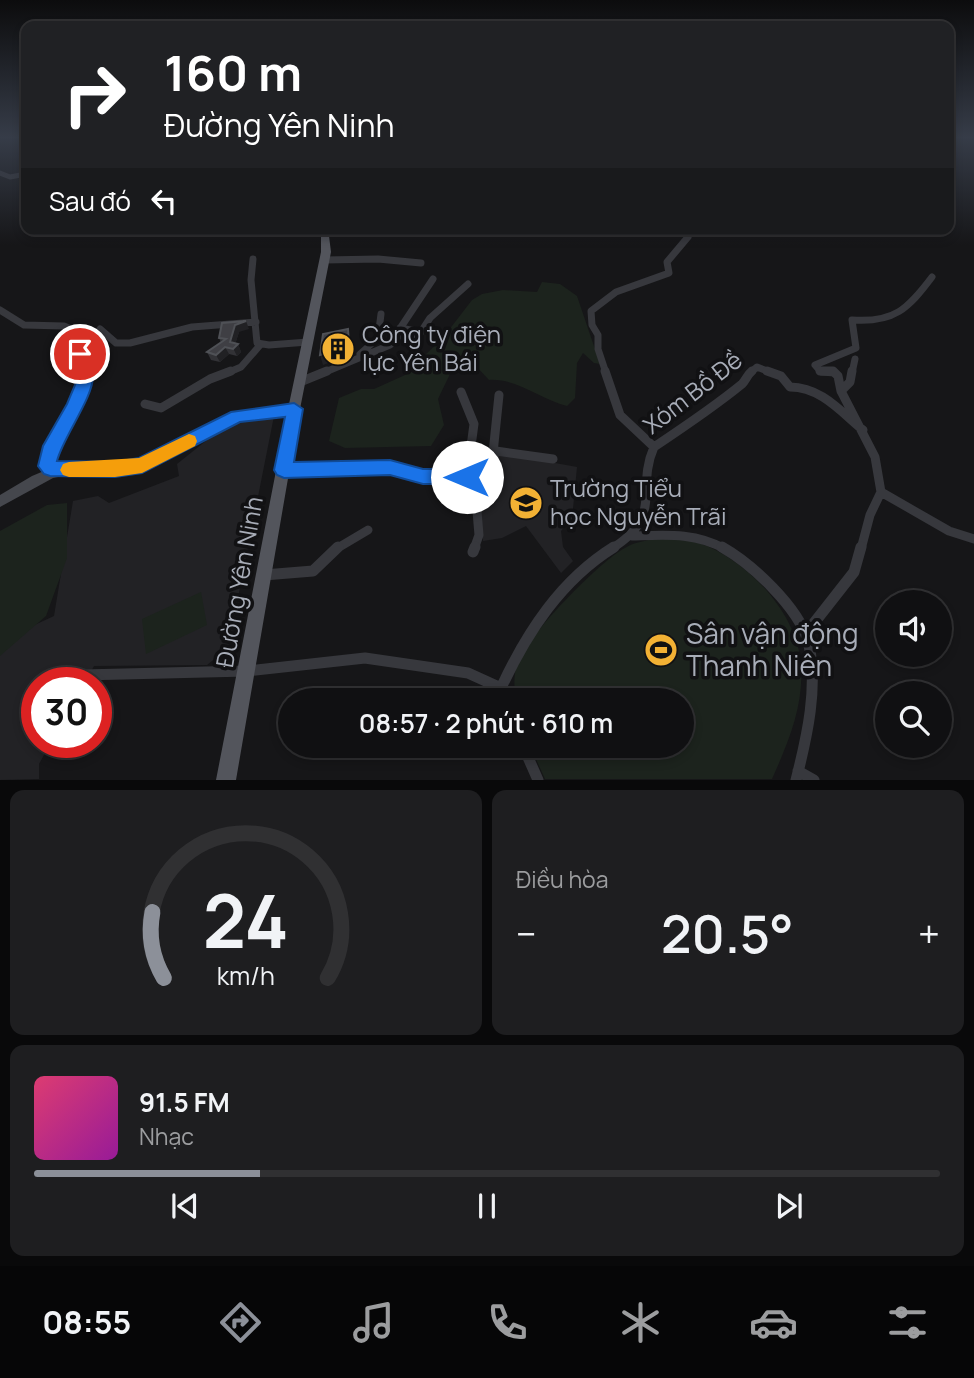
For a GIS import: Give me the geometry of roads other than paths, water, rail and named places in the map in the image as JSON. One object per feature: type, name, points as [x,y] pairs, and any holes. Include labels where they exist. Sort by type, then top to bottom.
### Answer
[{"type":"main road","name":"Đường Yên Ninh","points":[[226,779],[294,409],[312,340],[325,260],[324,235]]},
{"type":"street","points":[[0,173],[10,177],[21,175]]},
{"type":"street","points":[[654,447],[620,415],[598,349],[598,335],[592,325],[591,311],[598,301],[615,291],[669,273],[667,262],[691,235]]},
{"type":"street","points":[[253,259],[251,280],[257,341],[261,345]]},
{"type":"street","points":[[325,260],[379,259],[421,263]]},
{"type":"street","points":[[808,639],[814,623],[854,572],[870,515],[881,492],[879,470],[863,430],[844,401],[838,376],[833,371],[821,372],[815,365],[828,361],[843,351],[856,348],[852,320],[866,322],[901,314],[932,277]]},
{"type":"street","points":[[300,382],[390,345],[398,337],[400,328],[433,279]]},
{"type":"street","points":[[412,346],[430,318],[468,284]]},
{"type":"street","points":[[0,310],[11,320],[23,324],[64,326],[76,331],[85,378],[75,405],[52,446],[47,466],[60,470],[142,466],[237,416],[294,409]]},
{"type":"street","points":[[338,367],[366,351],[380,337],[383,331],[382,314]]},
{"type":"street","points":[[100,329],[116,343],[131,343],[192,327],[256,322]]},
{"type":"street","points":[[400,328],[421,332]]},
{"type":"street","points":[[145,404],[161,408],[210,379],[241,367],[261,345],[312,340]]},
{"type":"street","points":[[841,391],[850,382],[855,359]]},
{"type":"street","name":"Xóm Bồ Đề","points":[[632,536],[641,520],[654,447],[699,418],[727,392],[744,382],[748,374],[757,367],[781,376],[790,387],[805,387],[835,402],[845,416],[863,430]]},
{"type":"street","points":[[461,393],[474,424],[470,477],[479,535],[473,552]]},
{"type":"street","points":[[284,470],[390,468],[423,477],[470,477],[486,474],[493,453],[499,395]]},
{"type":"street","points":[[493,453],[502,450],[553,459]]},
{"type":"street","points":[[0,502],[60,470]]},
{"type":"street","points":[[881,492],[949,531],[974,539]]},
{"type":"street","points":[[264,575],[313,571],[340,546],[368,530]]},
{"type":"street","points":[[112,673],[247,671],[365,658],[468,673],[501,688],[514,659],[565,587],[589,564],[632,536],[689,535],[728,551],[766,580],[808,639],[812,661],[812,698],[797,775],[814,779]]},
{"type":"street","points":[[528,758],[538,779]]},
{"type":"place","name":"Công ty điện lực Yên Bái","points":[[338,349]]},
{"type":"place","name":"Trường Tiểu học Nguyễn Trãi","points":[[526,503]]},
{"type":"place","name":"Sân vận động Thanh Niên","points":[[661,650]]}]
